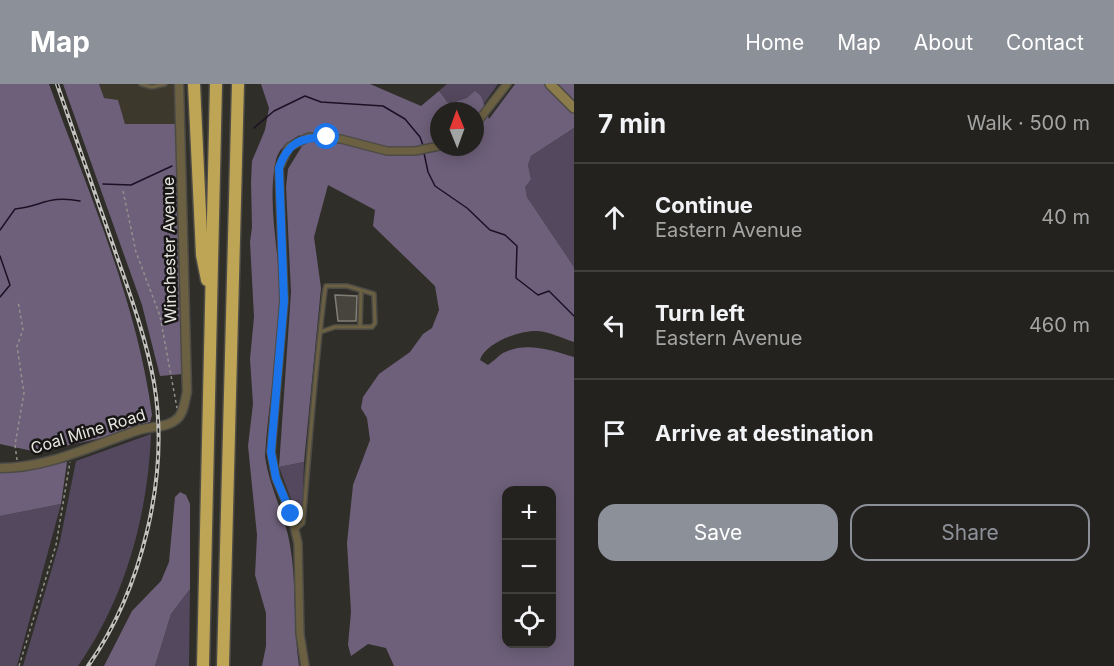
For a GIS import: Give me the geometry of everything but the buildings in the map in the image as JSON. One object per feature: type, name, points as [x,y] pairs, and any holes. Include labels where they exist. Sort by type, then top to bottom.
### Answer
[{"type":"highway","points":[[196,84],[202,255],[211,301]]},
{"type":"highway","points":[[203,666],[216,84]]},
{"type":"highway","points":[[223,666],[238,84]]},
{"type":"main road","points":[[550,84],[574,108]]},
{"type":"street","name":"Winchester Avenue","points":[[179,84],[187,392],[180,416]]},
{"type":"street","points":[[484,113],[507,84]]},
{"type":"street","points":[[305,666],[300,634],[295,530],[276,478],[271,452],[284,301],[279,168],[289,147],[309,137],[341,139],[387,152],[410,152],[430,148]]},
{"type":"street","name":"Coal Mine Road","points":[[0,468],[71,455],[140,430],[170,424],[180,416]]},
{"type":"lane","points":[[141,84],[152,87],[165,84]]},
{"type":"lane","points":[[295,530],[303,523],[320,332],[326,286],[346,286],[374,294],[375,323],[372,327],[335,327],[320,332]]},
{"type":"lane","points":[[360,327],[361,291]]},
{"type":"path","points":[[123,190],[136,252],[160,316],[180,416]]},
{"type":"path","points":[[18,301],[23,330],[17,346],[24,393],[15,445],[18,466]]},
{"type":"path","points":[[19,666],[56,545],[71,455]]},
{"type":"shaded area","points":[[0,84],[49,84],[110,247],[135,330],[152,415],[150,422],[102,438],[37,452],[0,444]]},
{"type":"shaded area","points":[[63,84],[99,84],[104,98],[118,100],[125,124],[177,124],[183,374],[160,376],[142,305]]},
{"type":"shaded area","points":[[99,84],[176,84],[177,124],[125,124],[118,100],[104,98]]},
{"type":"shaded area","points":[[261,84],[370,84],[421,106],[439,91],[447,102],[430,102],[430,156],[484,156],[484,105],[489,119],[515,84],[574,84],[574,128],[531,156],[528,165],[531,179],[525,187],[527,197],[574,267],[574,342],[551,334],[530,331],[513,335],[496,343],[483,354],[480,360],[488,365],[511,349],[529,347],[548,349],[574,357],[574,666],[394,666],[386,648],[368,644],[351,656],[348,645],[351,612],[347,543],[353,485],[370,440],[367,418],[361,408],[363,397],[379,374],[410,352],[423,334],[432,328],[439,310],[435,286],[373,226],[375,210],[328,185],[314,237],[321,288],[304,462],[279,467],[291,292],[286,187],[288,169],[302,146],[300,135],[280,150],[273,182],[273,217],[279,269],[280,304],[265,456],[290,545],[299,666],[262,666],[266,646],[266,613],[255,575],[257,535],[248,446],[253,404],[250,359],[254,317],[250,242],[252,161],[265,130],[269,108]]},
{"type":"shaded area","points":[[447,84],[498,84],[484,104],[481,96],[447,102],[439,91]]},
{"type":"shaded area","points":[[475,91],[481,96],[483,102],[455,102],[467,98]]},
{"type":"shaded area","points":[[574,128],[574,267],[527,197],[524,186],[531,179],[528,165],[531,156]]},
{"type":"shaded area","points":[[151,434],[145,495],[131,555],[121,585],[95,640],[78,666],[23,666],[60,541],[76,461]]},
{"type":"shaded area","points":[[67,462],[61,504],[0,516],[0,472]]},
{"type":"shaded area","points":[[304,462],[302,520],[299,521],[279,467]]},
{"type":"shaded area","points":[[180,492],[186,495],[190,504],[190,589],[171,614],[155,666],[104,666],[132,611],[161,581],[169,562],[175,497]]},
{"type":"shaded area","points":[[61,504],[17,666],[0,666],[0,516]]},
{"type":"shaded area","points":[[190,589],[189,666],[155,666],[171,614]]},
{"type":"waterway","points":[[254,128],[274,111],[305,96],[321,102],[383,106],[405,119],[420,137],[424,148]]},
{"type":"waterway","points":[[424,153],[428,172],[435,186],[467,208],[490,230],[505,235],[517,246],[516,278],[538,295],[549,291],[574,316]]},
{"type":"waterway","points":[[103,184],[131,185],[172,166]]},
{"type":"waterway","points":[[0,230],[15,209],[61,199],[80,201]]},
{"type":"waterway","points":[[0,256],[10,285],[0,297]]},
{"type":"railway","points":[[57,84],[142,332],[151,366],[158,418],[158,455],[154,493],[137,567],[107,636],[88,666]]},
{"type":"route","points":[[291,514],[276,478],[271,452],[284,301],[279,168],[283,156],[296,141],[309,137],[327,137]]}]
